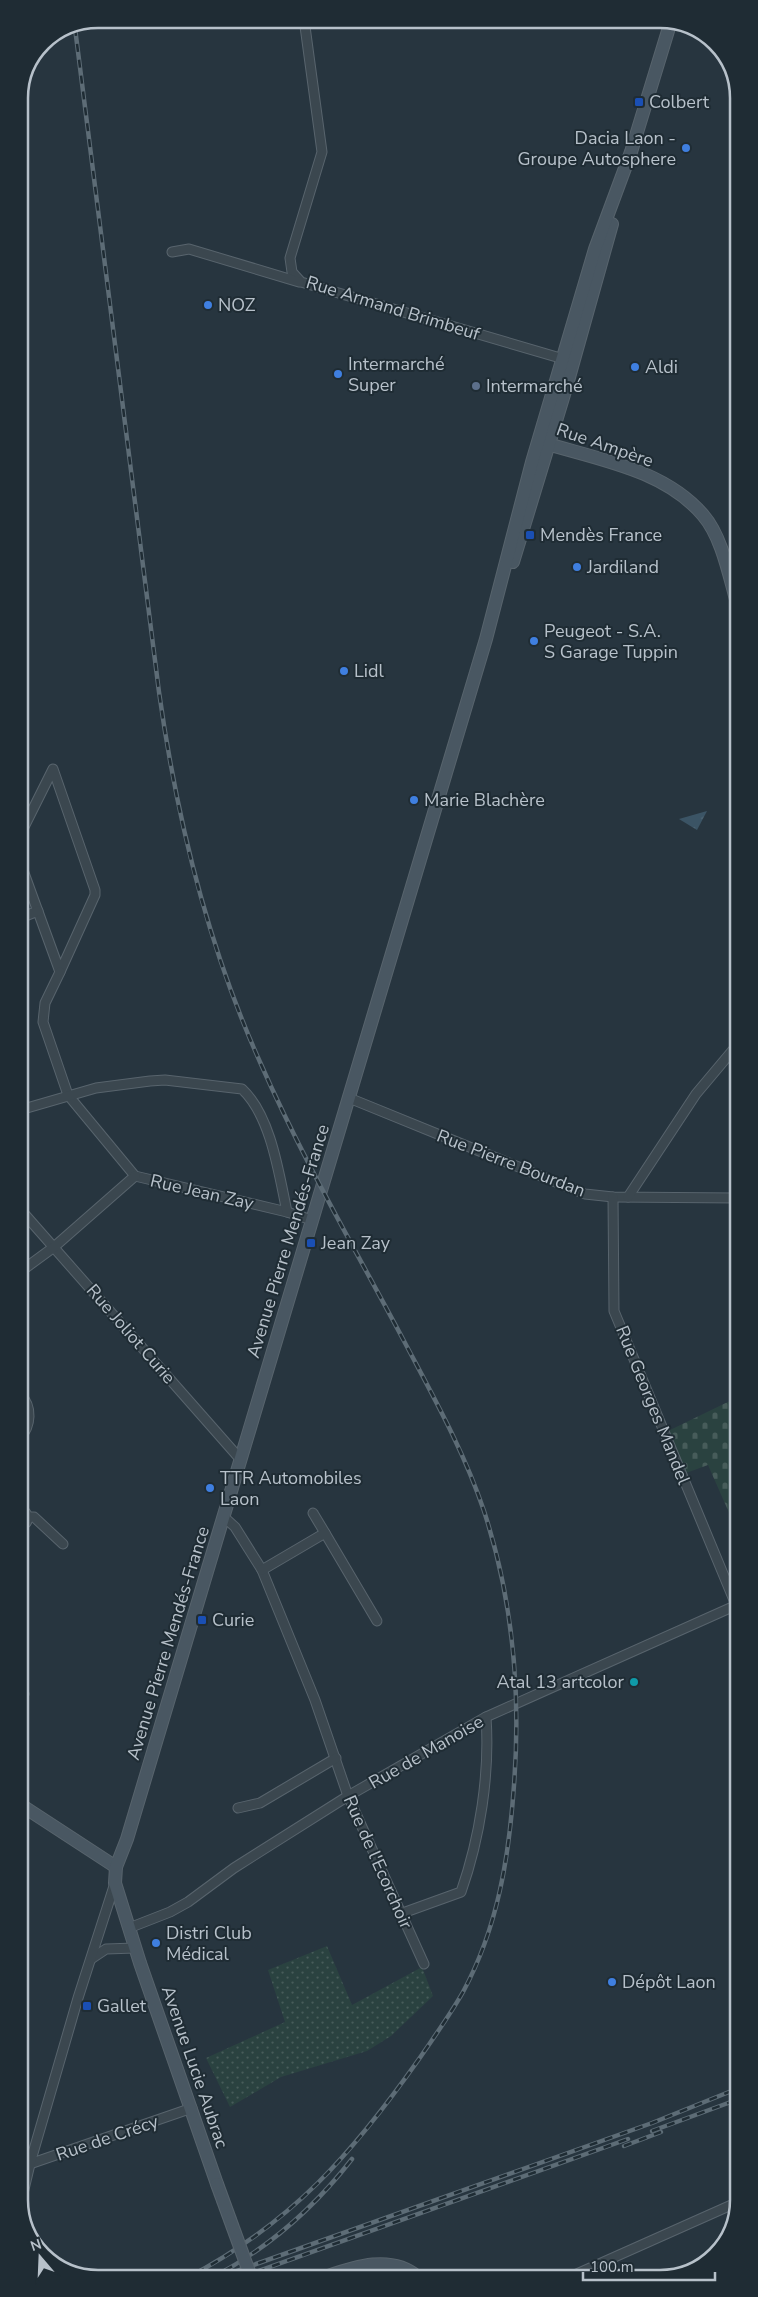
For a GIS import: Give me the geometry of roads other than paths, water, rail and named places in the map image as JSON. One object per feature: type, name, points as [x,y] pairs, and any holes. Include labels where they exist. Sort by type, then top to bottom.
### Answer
[{"type":"main road","name":"Avenue Pierre Mendés-France","points":[[116,1867],[127,1839],[224,1517],[490,623],[508,579],[543,446],[568,361],[606,250],[625,168],[669,28]]},
{"type":"main road","name":"Rue Ampère","points":[[543,446],[638,472],[678,492],[704,515],[722,549],[730,578]]},
{"type":"main road","points":[[28,1810],[116,1867]]},
{"type":"main road","name":"Avenue Lucie Aubrac","points":[[116,1867],[115,1883],[135,1948],[248,2269]]},
{"type":"main road","points":[[348,2269],[361,2265],[377,2264],[407,2270]]},
{"type":"street","name":"Rue Armand Brimbeuf","points":[[305,28],[322,152],[290,258],[292,272],[301,282],[568,361]]},
{"type":"street","points":[[172,252],[189,249],[301,282]]},
{"type":"street","points":[[28,819],[53,770],[95,890],[93,900],[46,1003],[43,1022],[68,1095]]},
{"type":"street","points":[[28,884],[60,972]]},
{"type":"street","points":[[28,915],[38,911]]},
{"type":"street","points":[[628,1197],[696,1094],[730,1054]]},
{"type":"street","points":[[28,1108],[106,1086],[165,1080],[242,1089],[248,1096],[269,1136],[287,1212]]},
{"type":"street","name":"Rue Jean Zay","points":[[68,1095],[134,1176],[287,1212],[312,1220]]},
{"type":"street","name":"Rue Pierre Bourdan","points":[[349,1098],[585,1194],[612,1197],[730,1198]]},
{"type":"street","points":[[28,1266],[54,1247],[134,1176]]},
{"type":"street","name":"Rue Georges Mandel","points":[[612,1197],[614,1311],[730,1587]]},
{"type":"street","name":"Rue Joliot Curie","points":[[28,1217],[241,1460]]},
{"type":"street","points":[[313,1513],[377,1621]]},
{"type":"street","points":[[28,1515],[34,1517],[63,1544]]},
{"type":"street","name":"Rue de l'Ecorchoir","points":[[224,1517],[235,1527],[262,1570],[315,1700],[348,1796],[424,1964]]},
{"type":"street","points":[[262,1570],[325,1534]]},
{"type":"street","name":"Rue de Manoise","points":[[129,1928],[170,1912],[188,1902],[234,1868],[348,1796],[486,1717],[730,1607]]},
{"type":"street","points":[[400,1914],[462,1892],[468,1874],[479,1818],[486,1761],[486,1717]]},
{"type":"street","points":[[238,1808],[260,1803],[336,1758]]},
{"type":"street","points":[[28,2160],[115,1883]]},
{"type":"street","points":[[91,1958],[106,1948],[135,1948]]},
{"type":"street","name":"Rue de Crécy","points":[[28,2165],[192,2108]]},
{"type":"street","points":[[586,2270],[730,2206]]},
{"type":"water","points":[[707,811],[697,830],[679,819]]},
{"type":"railway","points":[[75,32],[159,692],[175,787],[196,881],[224,972],[276,1098],[329,1203],[437,1403],[458,1445],[476,1489],[494,1545],[502,1578],[508,1612],[515,1681],[516,1750],[512,1812],[505,1865],[500,1891],[485,1942],[463,1992],[419,2059],[344,2156],[289,2210],[258,2234],[203,2269]]},
{"type":"railway","points":[[241,2269],[652,2123],[730,2092]]},
{"type":"railway","points":[[652,2131],[730,2102]]},
{"type":"railway","points":[[624,2146],[661,2132]]},
{"type":"railway","points":[[264,2269],[628,2139]]},
{"type":"railway","points":[[227,2269],[270,2241],[288,2226],[322,2194],[352,2159]]},
{"type":"place","name":"Colbert","points":[[639,102]]},
{"type":"place","name":"Dacia Laon - Groupe Autosphere","points":[[686,148]]},
{"type":"place","name":"NOZ","points":[[208,305]]},
{"type":"place","name":"Aldi","points":[[635,367]]},
{"type":"place","name":"Intermarché Super","points":[[338,374]]},
{"type":"place","name":"Intermarché","points":[[476,386]]},
{"type":"place","name":"Mendès France","points":[[530,535]]},
{"type":"place","name":"Jardiland","points":[[577,567]]},
{"type":"place","name":"Peugeot - S.A. S Garage Tuppin","points":[[534,641]]},
{"type":"place","name":"Lidl","points":[[344,671]]},
{"type":"place","name":"Marie Blachère","points":[[414,800]]},
{"type":"place","name":"Jean Zay","points":[[311,1243]]},
{"type":"place","name":"TTR Automobiles Laon","points":[[210,1488]]},
{"type":"place","name":"Curie","points":[[202,1620]]},
{"type":"place","name":"Atal 13 artcolor","points":[[634,1682]]},
{"type":"place","name":"Distri Club Médical","points":[[156,1943]]},
{"type":"place","name":"Dépôt Laon","points":[[612,1982]]},
{"type":"place","name":"Gallet","points":[[87,2006]]}]
